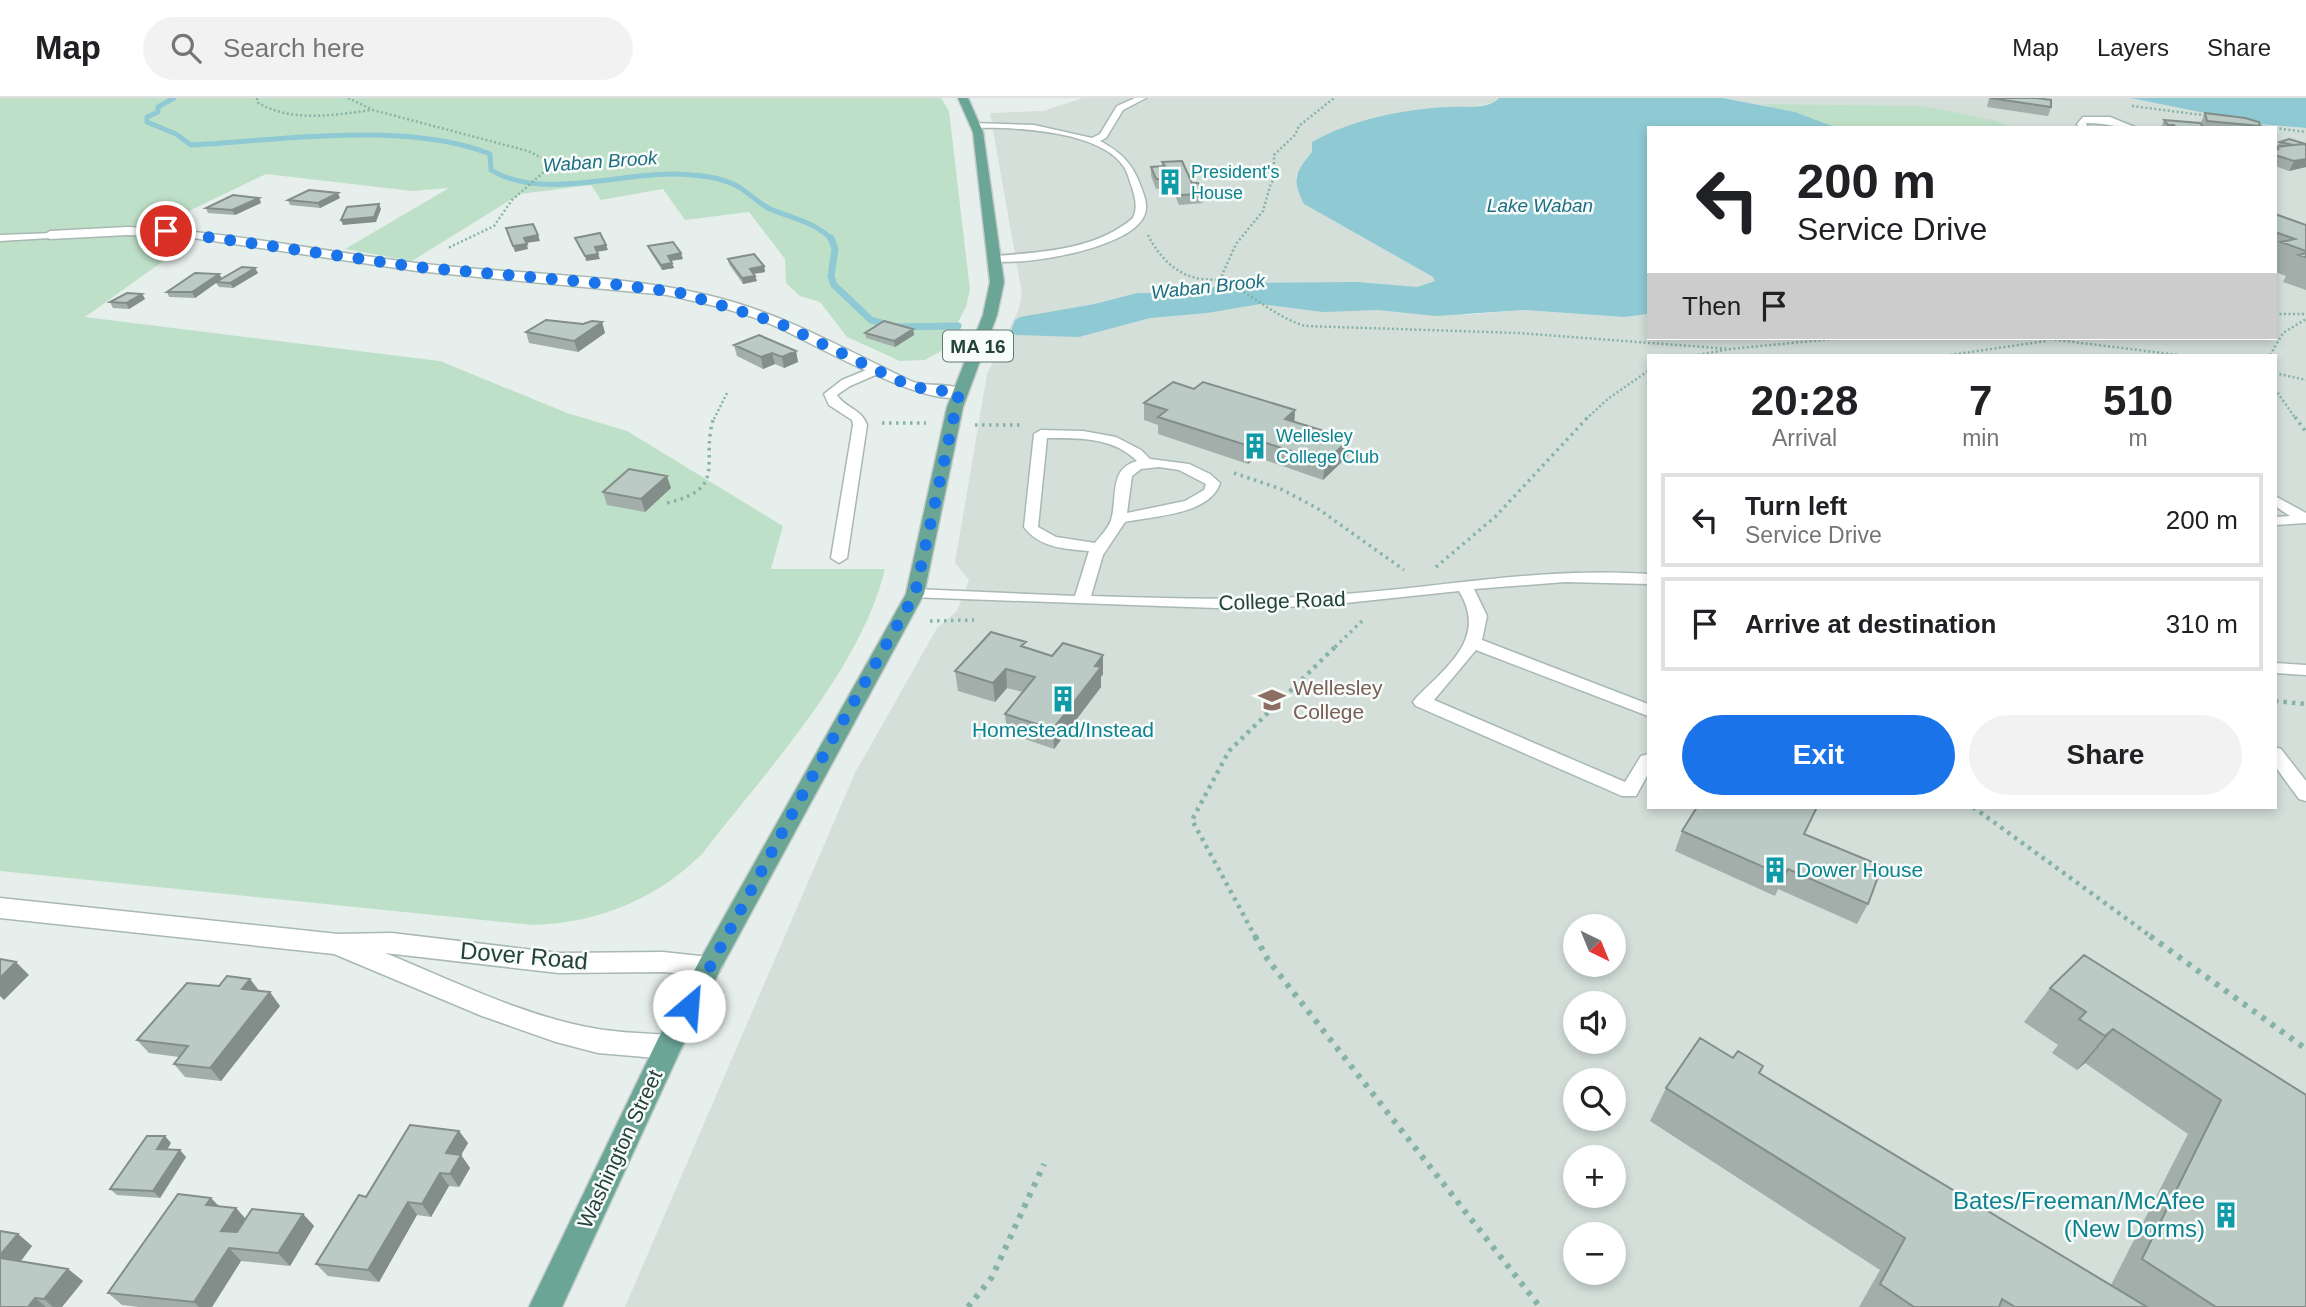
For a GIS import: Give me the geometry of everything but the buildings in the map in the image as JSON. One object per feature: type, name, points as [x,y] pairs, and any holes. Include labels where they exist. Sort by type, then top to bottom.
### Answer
[{"type":"main road","name":"Washington Street","points":[[545,1307],[668,1047],[710,965],[915,594],[959,393],[993,305],[997,282],[977,125],[963,98]]},
{"type":"street","points":[[50,235],[127,231],[186,233],[417,267],[681,293],[779,323],[912,387],[959,393]]},
{"type":"street","name":"Dover Road","points":[[0,908],[338,944],[392,943],[559,962],[710,965]]},
{"type":"street","name":"Dover Road","points":[[338,944],[491,1008],[556,1030],[598,1041],[668,1047]]},
{"type":"lane","points":[[1091,142],[1103,136],[1120,108],[1142,98]]},
{"type":"lane","points":[[2082,126],[2083,120],[2099,118],[2126,126]]},
{"type":"lane","points":[[977,125],[1033,127],[1091,142],[1118,155],[1129,167],[1141,203],[1137,219],[1125,229],[1108,237],[1066,251],[996,259]]},
{"type":"lane","points":[[0,238],[50,235]]},
{"type":"lane","points":[[839,558],[860,425],[858,418],[834,402],[830,394],[839,386],[876,370]]},
{"type":"lane","points":[[1098,548],[1043,538],[1032,531],[1041,435],[1079,434],[1099,437],[1128,447],[1146,463]]},
{"type":"lane","points":[[1082,600],[1098,548],[1111,537],[1119,519],[1124,477],[1128,471],[1146,463],[1170,464],[1205,477],[1213,487],[1190,504],[1119,519]]},
{"type":"lane","points":[[2277,500],[2306,519]]},
{"type":"lane","points":[[2277,522],[2306,519]]},
{"type":"lane","name":"College Road","points":[[915,594],[1157,604],[1284,602],[1531,578],[1609,575],[1647,579]]},
{"type":"lane","points":[[1464,586],[1476,604],[1479,619],[1474,643],[1422,702],[1629,791],[1647,762]]},
{"type":"lane","points":[[1474,643],[1647,710]]},
{"type":"lane","points":[[2277,668],[2306,670]]},
{"type":"lane","points":[[2277,756],[2306,794]]},
{"type":"path","points":[[257,98],[257,102],[264,108],[281,112],[324,115],[373,110]]},
{"type":"path","points":[[348,98],[373,110],[540,155],[547,166],[528,188],[512,200],[494,226],[455,244],[417,267]]},
{"type":"path","points":[[1334,98],[1299,126],[1295,135],[1275,155],[1273,166],[1279,174],[1271,183],[1270,197],[1260,218],[1237,243],[1222,275],[1225,281],[1272,314],[1298,325],[1321,328],[1519,333],[1730,349]]},
{"type":"path","points":[[2130,106],[2170,109],[2220,118]]},
{"type":"path","points":[[2253,124],[2264,126]]},
{"type":"path","points":[[2277,128],[2306,132]]},
{"type":"path","points":[[1147,234],[1162,257],[1178,271],[1202,279],[1225,281]]},
{"type":"path","points":[[2277,314],[2306,314]]},
{"type":"path","points":[[2270,354],[2272,346],[2294,323],[2306,320]]},
{"type":"path","points":[[1703,354],[1822,340]]},
{"type":"path","points":[[1957,354],[2048,340]]},
{"type":"path","points":[[2063,340],[2171,354]]},
{"type":"path","points":[[1427,574],[1510,501],[1571,433],[1605,403],[1647,373]]},
{"type":"path","points":[[2277,373],[2306,380]]},
{"type":"path","points":[[667,503],[694,497],[701,492],[709,474],[710,434],[714,416],[727,391]]},
{"type":"path","points":[[2277,392],[2306,432]]},
{"type":"path","points":[[2298,421],[2306,425]]},
{"type":"path","points":[[860,425],[934,423]]},
{"type":"path","points":[[1247,477],[1281,489],[1317,508],[1409,573]]},
{"type":"path","points":[[1374,612],[1229,751],[1192,820],[1268,960],[1540,1307]]},
{"type":"path","points":[[2277,701],[2306,704]]},
{"type":"path","points":[[1976,809],[2306,1049]]},
{"type":"path","points":[[968,1307],[992,1277],[1044,1164]]},
{"type":"shaded area","name":"Wellesley College","points":[[1083,98],[1499,98],[1496,102],[1483,105],[1404,112],[1317,139],[1312,142],[1312,152],[1296,176],[1302,200],[1323,215],[1433,277],[1465,315],[1523,310],[1624,317],[1647,314],[1647,340],[2277,340],[2277,126],[1832,126],[1795,112],[1723,98],[2130,98],[2260,124],[2306,128],[2306,1307],[625,1307],[855,773],[937,628],[957,611],[969,580],[955,563],[987,374],[1018,311],[1022,294],[990,113],[1043,111]]},
{"type":"green space","points":[[0,98],[941,98],[949,111],[970,290],[966,307],[943,350],[925,360],[900,361],[847,337],[820,302],[800,296],[786,283],[785,259],[749,212],[685,220],[663,189],[601,200],[591,185],[520,194],[412,261],[345,249],[449,188],[412,191],[266,174],[160,225],[140,239],[190,242],[85,317],[440,361],[567,413],[627,431],[783,526],[771,569],[885,569],[873,607],[833,682],[782,754],[703,853],[666,883],[625,905],[581,919],[533,925],[0,871]]},
{"type":"green space","points":[[1761,104],[1923,106],[1998,121],[2007,126],[1831,126]]},
{"type":"water","name":"Lake Waban","points":[[1499,98],[1723,98],[1795,112],[1832,126],[1647,126],[1647,314],[1624,317],[1523,310],[1436,316],[1378,310],[1323,312],[1260,304],[1207,313],[1150,318],[1079,337],[1010,333],[1015,320],[1020,317],[1095,304],[1137,293],[1178,293],[1241,283],[1357,282],[1417,287],[1435,281],[1433,277],[1304,204],[1298,188],[1299,170],[1312,152],[1312,142],[1345,127],[1399,112],[1471,107],[1495,102]]},
{"type":"water","points":[[2130,98],[2306,98],[2306,128],[2260,124]]},
{"type":"waterway","name":"Waban Brook","points":[[174,98],[158,107],[158,112],[147,117],[147,122],[176,134],[191,145],[303,137],[383,135],[457,144],[490,154],[491,170],[512,179],[536,184],[667,174],[704,176],[734,184],[766,207],[811,225],[832,240]]},
{"type":"waterway","name":"Waban Brook","points":[[832,240],[835,249],[831,276],[834,285],[871,320],[896,327],[958,326]]},
{"type":"place","name":"President's House","points":[[1170,182]]},
{"type":"place","name":"Wellesley College Club","points":[[1255,446]]},
{"type":"place","name":"Homestead/Instead","points":[[1063,699]]},
{"type":"place","name":"Wellesley College","points":[[1272,700]]},
{"type":"place","name":"Dower House","points":[[1775,870]]},
{"type":"place","name":"Bates/Freeman/McAfee (New Dorms)","points":[[2226,1215]]},
{"type":"route","points":[[166,231],[417,267],[681,293],[779,323],[912,387],[959,393],[915,594],[826,751],[689,1006]]}]
